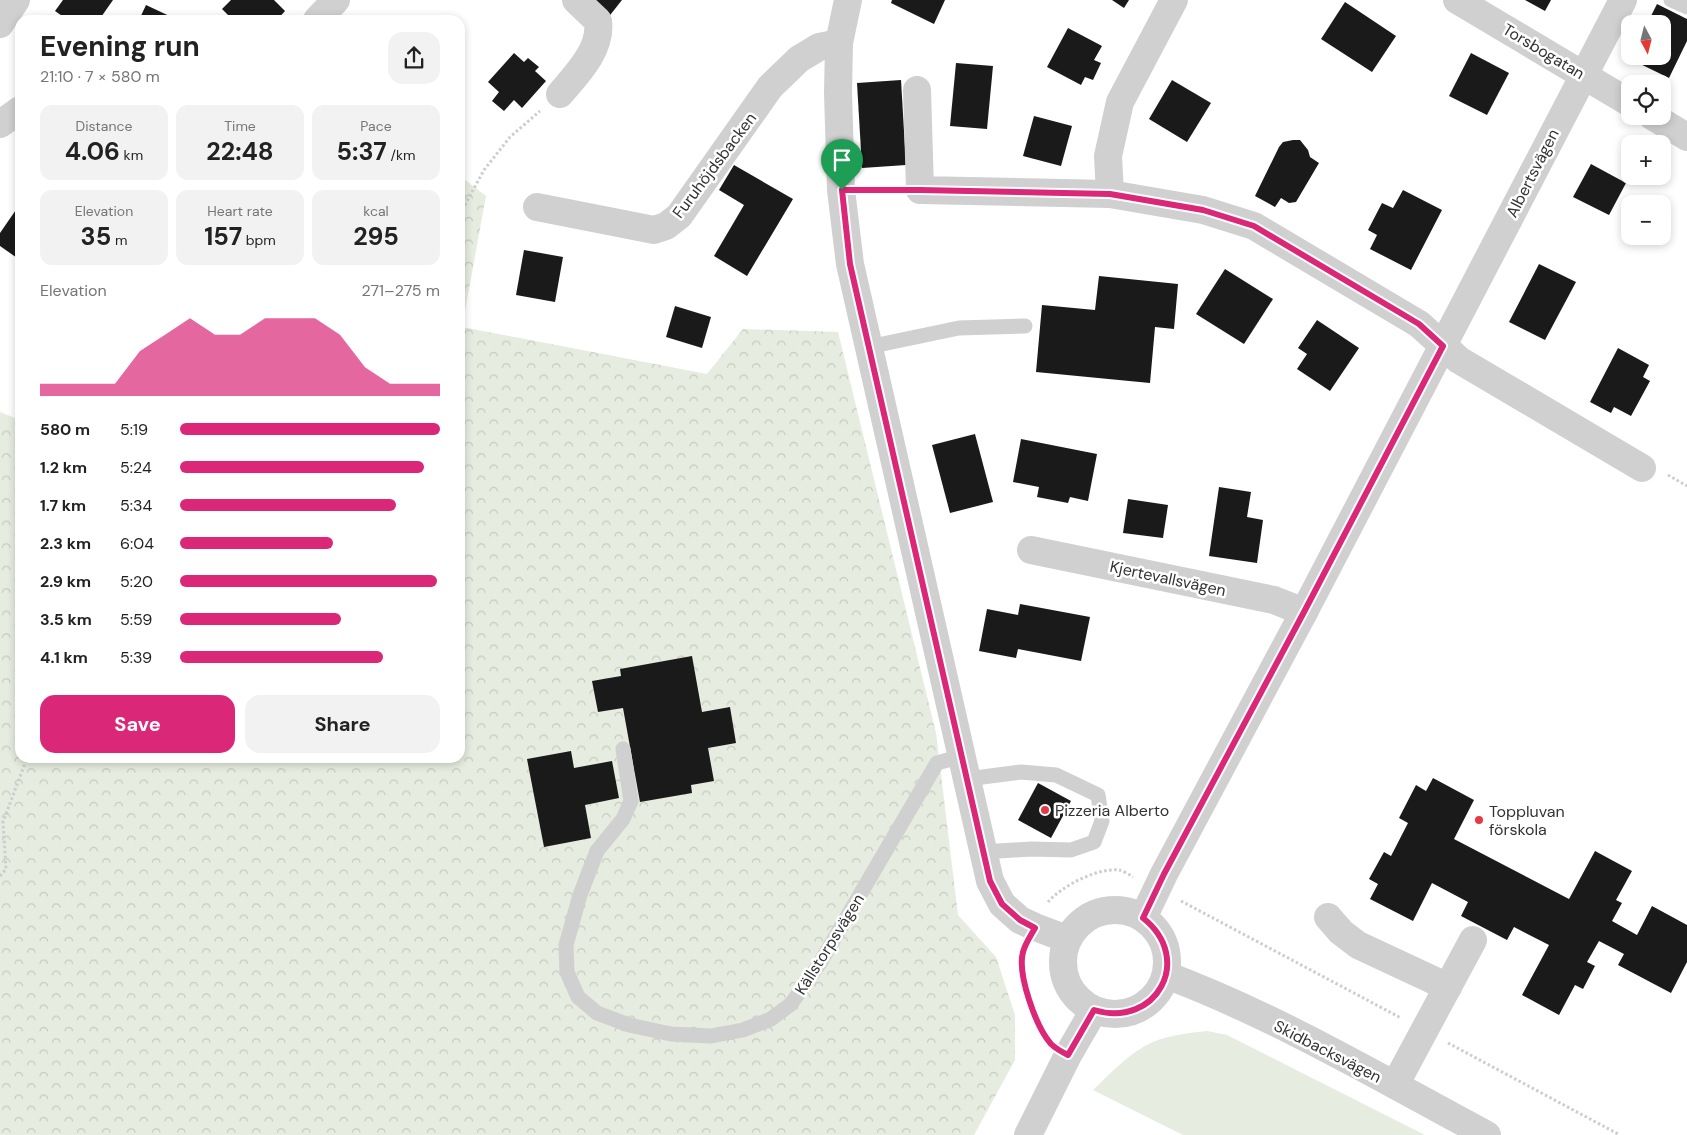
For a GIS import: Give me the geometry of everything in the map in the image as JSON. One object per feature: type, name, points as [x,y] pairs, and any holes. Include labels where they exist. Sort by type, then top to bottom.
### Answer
[{"type":"street","points":[[0,24],[16,0]]},
{"type":"street","points":[[322,15],[336,0]]},
{"type":"street","points":[[336,15],[341,0]]},
{"type":"street","points":[[560,94],[585,65],[600,31],[598,21],[576,0]]},
{"type":"street","points":[[848,0],[839,43],[842,190],[850,264],[965,768],[982,852],[990,881],[1002,904],[1020,920],[1035,928],[1068,939]]},
{"type":"street","points":[[1110,194],[1108,156],[1120,102],[1174,0]]},
{"type":"street","name":"Torsbogatan","points":[[1457,0],[1621,98]]},
{"type":"street","name":"Albertsvägen","points":[[1143,918],[1157,888],[1443,346],[1582,75],[1623,0]]},
{"type":"street","name":"Furuhöjdsbacken","points":[[537,207],[636,228],[654,230],[666,226],[679,216],[770,87],[799,59],[819,47],[839,43]]},
{"type":"street","points":[[917,90],[920,190],[1110,194],[1203,210],[1254,226],[1419,324],[1459,360],[1642,468]]},
{"type":"street","points":[[0,124],[15,114]]},
{"type":"street","points":[[1667,125],[1687,137]]},
{"type":"street","name":"Kjertevallsvägen","points":[[1030,550],[1274,600],[1304,612]]},
{"type":"street","points":[[1109,910],[1127,911],[1143,918],[1159,933],[1167,953],[1166,975],[1157,993],[1138,1009],[1124,1014],[1094,1010],[1075,997],[1067,984],[1062,961],[1068,939],[1078,924],[1092,914],[1109,910]]},
{"type":"street","points":[[1328,917],[1340,932],[1358,945],[1448,987]]},
{"type":"street","points":[[1395,1085],[1472,940]]},
{"type":"street","name":"Skidbacksvägen","points":[[1166,975],[1188,983],[1291,1031],[1487,1135]]},
{"type":"street","points":[[1028,1135],[1068,1055],[1094,1010]]},
{"type":"lane","points":[[1671,0],[1687,7]]},
{"type":"lane","points":[[868,347],[959,328],[1025,326]]},
{"type":"lane","name":"Källstorpsvägen","points":[[623,749],[631,801],[623,819],[598,851],[580,895],[566,945],[567,972],[578,997],[597,1013],[629,1025],[671,1034],[711,1036],[750,1028],[771,1019],[790,1004],[820,963],[938,762],[965,768],[1056,775],[1098,795],[1102,820],[1094,842],[1071,850],[1031,849],[982,852]]},
{"type":"path","points":[[465,205],[484,170],[510,138],[560,94]]},
{"type":"path","points":[[842,190],[920,190]]},
{"type":"path","points":[[0,876],[6,868],[3,822],[25,763]]},
{"type":"path","points":[[1068,1055],[1052,1045],[1042,1031],[1032,1008],[1024,979],[1023,953],[1048,901],[1066,886],[1098,873],[1119,870],[1157,888],[1620,1135]]},
{"type":"green space","points":[[465,180],[486,196],[465,311]]},
{"type":"green space","points":[[465,328],[707,374],[743,329],[838,332],[936,733],[958,915],[996,957],[1015,1015],[1015,1060],[974,1135],[0,1135],[0,412],[15,418],[15,763],[465,763]]},
{"type":"green space","points":[[1207,1031],[1227,1035],[1425,1135],[1183,1135],[1093,1090],[1121,1063],[1145,1046],[1166,1038]]},
{"type":"building","points":[[63,0],[113,0],[102,15],[61,15],[55,11]]},
{"type":"building","points":[[231,0],[274,0],[285,11],[281,15],[228,15],[222,9]]},
{"type":"building","points":[[585,0],[622,0],[607,19]]},
{"type":"building","points":[[892,0],[945,0],[934,24],[891,3]]},
{"type":"building","points":[[1112,0],[1129,0],[1124,8]]},
{"type":"building","points":[[1525,0],[1551,0],[1545,11]]},
{"type":"building","points":[[1345,2],[1396,36],[1372,72],[1321,39]]},
{"type":"building","points":[[1657,4],[1687,19],[1687,41],[1670,75],[1663,75],[1642,65],[1671,65],[1671,15],[1652,15]]},
{"type":"building","points":[[146,5],[167,15],[141,15]]},
{"type":"building","points":[[1068,28],[1102,46],[1094,60],[1101,63],[1093,80],[1085,77],[1081,85],[1047,67]]},
{"type":"building","points":[[514,53],[524,62],[528,58],[539,67],[535,71],[546,81],[522,108],[514,100],[504,111],[492,101],[499,92],[488,82]]},
{"type":"building","points":[[1471,53],[1509,73],[1487,115],[1449,96]]},
{"type":"building","points":[[956,63],[993,66],[987,129],[950,126]]},
{"type":"building","points":[[901,80],[906,165],[862,168],[857,83]]},
{"type":"building","points":[[1172,80],[1211,103],[1187,142],[1149,119]]},
{"type":"building","points":[[1034,116],[1072,126],[1061,166],[1023,156]]},
{"type":"building","points":[[1300,140],[1308,150],[1310,157],[1319,163],[1296,202],[1289,203],[1281,198],[1275,207],[1255,196],[1279,147],[1283,142]]},
{"type":"building","points":[[1591,164],[1621,180],[1621,185],[1625,185],[1609,215],[1573,197]]},
{"type":"building","points":[[734,165],[793,199],[747,276],[714,256],[744,205],[719,190]]},
{"type":"building","points":[[1403,190],[1442,210],[1411,270],[1370,249],[1377,235],[1368,230],[1382,203],[1393,208]]},
{"type":"building","points":[[15,211],[15,256],[0,246],[0,233]]},
{"type":"building","points":[[524,250],[563,257],[555,302],[516,295]]},
{"type":"building","points":[[1539,264],[1576,282],[1545,340],[1509,322]]},
{"type":"building","points":[[1225,269],[1273,299],[1244,344],[1196,314]]},
{"type":"building","points":[[1099,276],[1178,284],[1174,329],[1155,327],[1150,383],[1036,372],[1042,305],[1095,310]]},
{"type":"building","points":[[675,306],[711,317],[702,348],[666,337]]},
{"type":"building","points":[[1317,320],[1359,348],[1330,391],[1297,369],[1307,354],[1298,348]]},
{"type":"building","points":[[1618,348],[1649,365],[1643,377],[1650,381],[1631,416],[1614,407],[1611,413],[1590,402]]},
{"type":"building","points":[[975,434],[993,502],[950,513],[932,445]]},
{"type":"building","points":[[1021,439],[1097,454],[1088,501],[1070,497],[1068,503],[1037,497],[1039,487],[1013,482]]},
{"type":"building","points":[[1219,487],[1251,492],[1247,517],[1263,520],[1257,563],[1209,556]]},
{"type":"building","points":[[1128,499],[1168,505],[1163,538],[1123,533]]},
{"type":"building","points":[[1020,604],[1090,617],[1081,661],[1018,649],[1016,658],[979,651],[987,609],[1018,615]]},
{"type":"building","points":[[692,656],[702,712],[730,707],[736,743],[708,748],[714,781],[691,785],[692,793],[640,802],[623,708],[598,712],[592,681],[621,676],[620,669]]},
{"type":"building","points":[[571,751],[574,768],[612,761],[619,798],[585,805],[591,838],[544,847],[527,759]]},
{"type":"building","points":[[1433,778],[1474,800],[1454,839],[1569,899],[1595,851],[1632,871],[1616,900],[1622,903],[1612,921],[1637,935],[1652,906],[1687,925],[1687,962],[1671,993],[1618,965],[1624,954],[1599,941],[1587,962],[1595,966],[1583,989],[1575,985],[1559,1015],[1522,995],[1549,945],[1514,927],[1507,940],[1461,916],[1468,902],[1432,883],[1413,921],[1370,899],[1378,884],[1369,879],[1384,852],[1391,856],[1408,823],[1399,818],[1416,785],[1426,791]]},
{"type":"building","name":"Pizzeria Alberto","points":[[1038,783],[1071,801],[1051,838],[1018,820]]},
{"type":"place","name":"Pizzeria Alberto","points":[[1045,810]]},
{"type":"place","name":"Toppluvan förskola","points":[[1479,820]]},
{"type":"route","points":[[842,190],[1110,194],[1203,210],[1254,226],[1419,324],[1443,346],[1164,874],[1143,918],[1152,924],[1164,942],[1168,964],[1162,984],[1150,1000],[1133,1011],[1124,1014],[1114,1014],[1094,1010],[1068,1055],[1052,1045],[1042,1031],[1032,1008],[1024,979],[1023,953],[1035,928],[1020,920],[1002,904],[990,881],[982,852],[962,756],[850,264],[842,190]]}]
